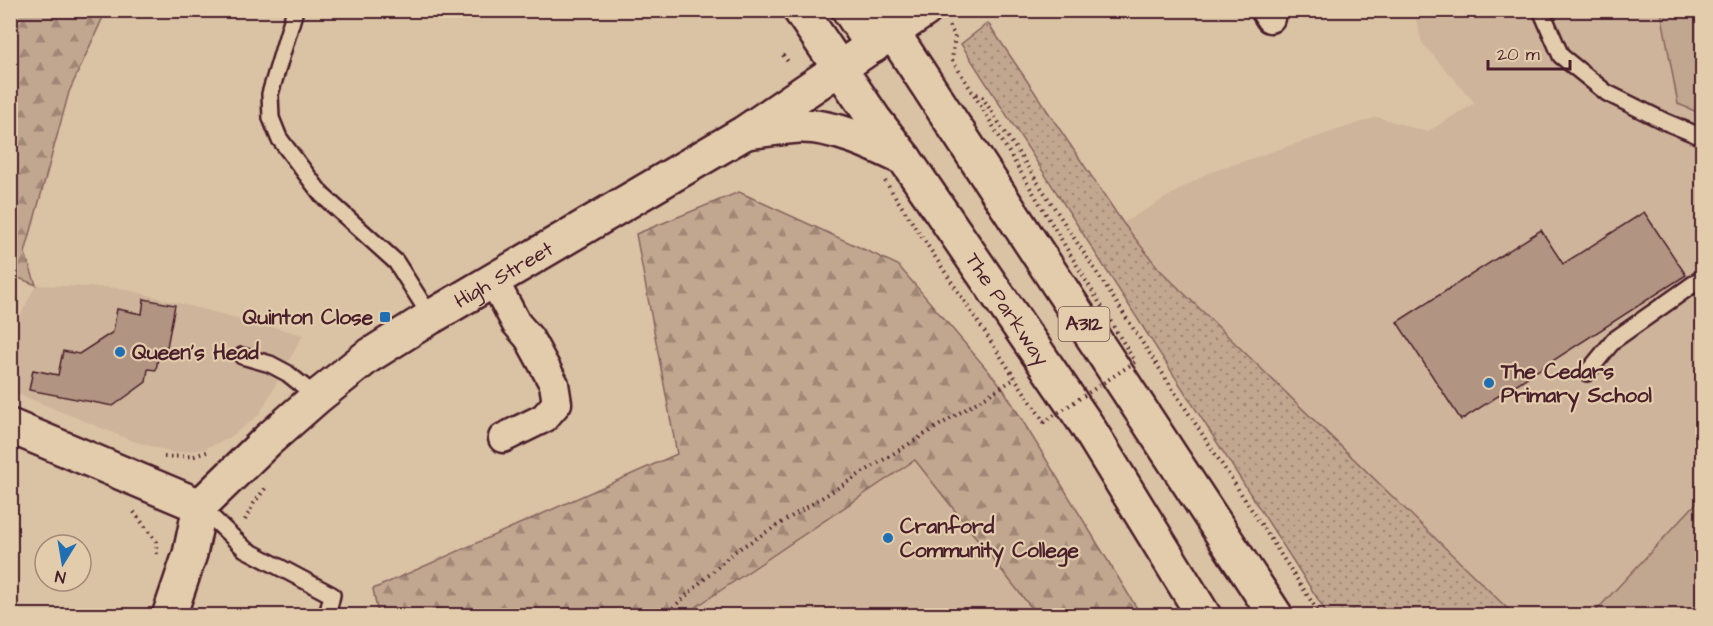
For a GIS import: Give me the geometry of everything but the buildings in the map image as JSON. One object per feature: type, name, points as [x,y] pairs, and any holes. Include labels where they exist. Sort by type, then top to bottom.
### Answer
[{"type":"main road","name":"The Parkway","points":[[800,10],[839,69],[895,170],[1086,424],[1204,615]]},
{"type":"main road","points":[[849,10],[881,29]]},
{"type":"main road","name":"High Street","points":[[200,506],[260,447],[316,397],[367,357],[744,133],[839,69],[881,29],[937,18]]},
{"type":"main road","name":"A312","points":[[881,29],[1276,615]]},
{"type":"main road","points":[[744,133],[800,126],[821,128],[873,143],[895,170]]},
{"type":"main road","points":[[10,426],[200,506],[190,554],[169,615]]},
{"type":"street","points":[[494,281],[516,323],[529,338],[554,384],[557,403],[544,418],[503,438]]},
{"type":"lane","points":[[295,10],[270,94],[271,118],[279,138],[322,195],[396,262],[431,317]]},
{"type":"lane","points":[[1541,10],[1561,56],[1607,93],[1702,137]]},
{"type":"lane","points":[[1587,373],[1614,340],[1702,278]]},
{"type":"lane","points":[[242,356],[270,364],[287,373],[316,397]]},
{"type":"lane","points":[[200,506],[245,549],[332,595],[327,615]]},
{"type":"path","points":[[895,170],[1044,422],[1135,362],[952,60],[955,36],[937,18]]},
{"type":"path","points":[[783,55],[789,63]]},
{"type":"path","points":[[972,92],[981,97],[988,106],[1321,615]]},
{"type":"path","points":[[664,615],[734,552],[1016,378]]},
{"type":"path","points":[[153,456],[177,458],[194,456],[218,448]]},
{"type":"path","points":[[233,538],[242,527],[254,503],[274,477]]},
{"type":"shaded area","name":"The Cedars Primary School","points":[[1414,11],[1661,11],[1678,104],[1702,114],[1702,497],[1592,615],[1514,615],[1159,269],[1123,223],[1208,173],[1377,117],[1427,132],[1475,103],[1422,43]]},
{"type":"shaded area","points":[[36,285],[120,288],[303,335],[259,415],[229,438],[204,449],[175,453],[133,441],[11,391],[10,336]]},
{"type":"shaded area","name":"Cranford Community College","points":[[915,460],[1037,615],[684,616]]},
{"type":"green space","points":[[10,11],[93,11],[103,17],[69,92],[25,253],[36,285],[11,275]]},
{"type":"green space","points":[[1661,11],[1702,11],[1702,114],[1678,104]]},
{"type":"green space","points":[[988,23],[1123,223],[1159,269],[1514,615],[1328,615],[961,44]]},
{"type":"green space","points":[[739,192],[898,265],[1002,387],[1141,615],[1037,615],[915,460],[684,615],[378,615],[373,589],[677,454],[636,234]]},
{"type":"green space","points":[[1702,497],[1702,615],[1592,615]]},
{"type":"place","name":"Quinton Close","points":[[385,317]]},
{"type":"place","name":"Queen's Head","points":[[120,352]]},
{"type":"place","name":"The Cedars Primary School","points":[[1489,383]]},
{"type":"place","name":"Cranford Community College","points":[[888,538]]}]
